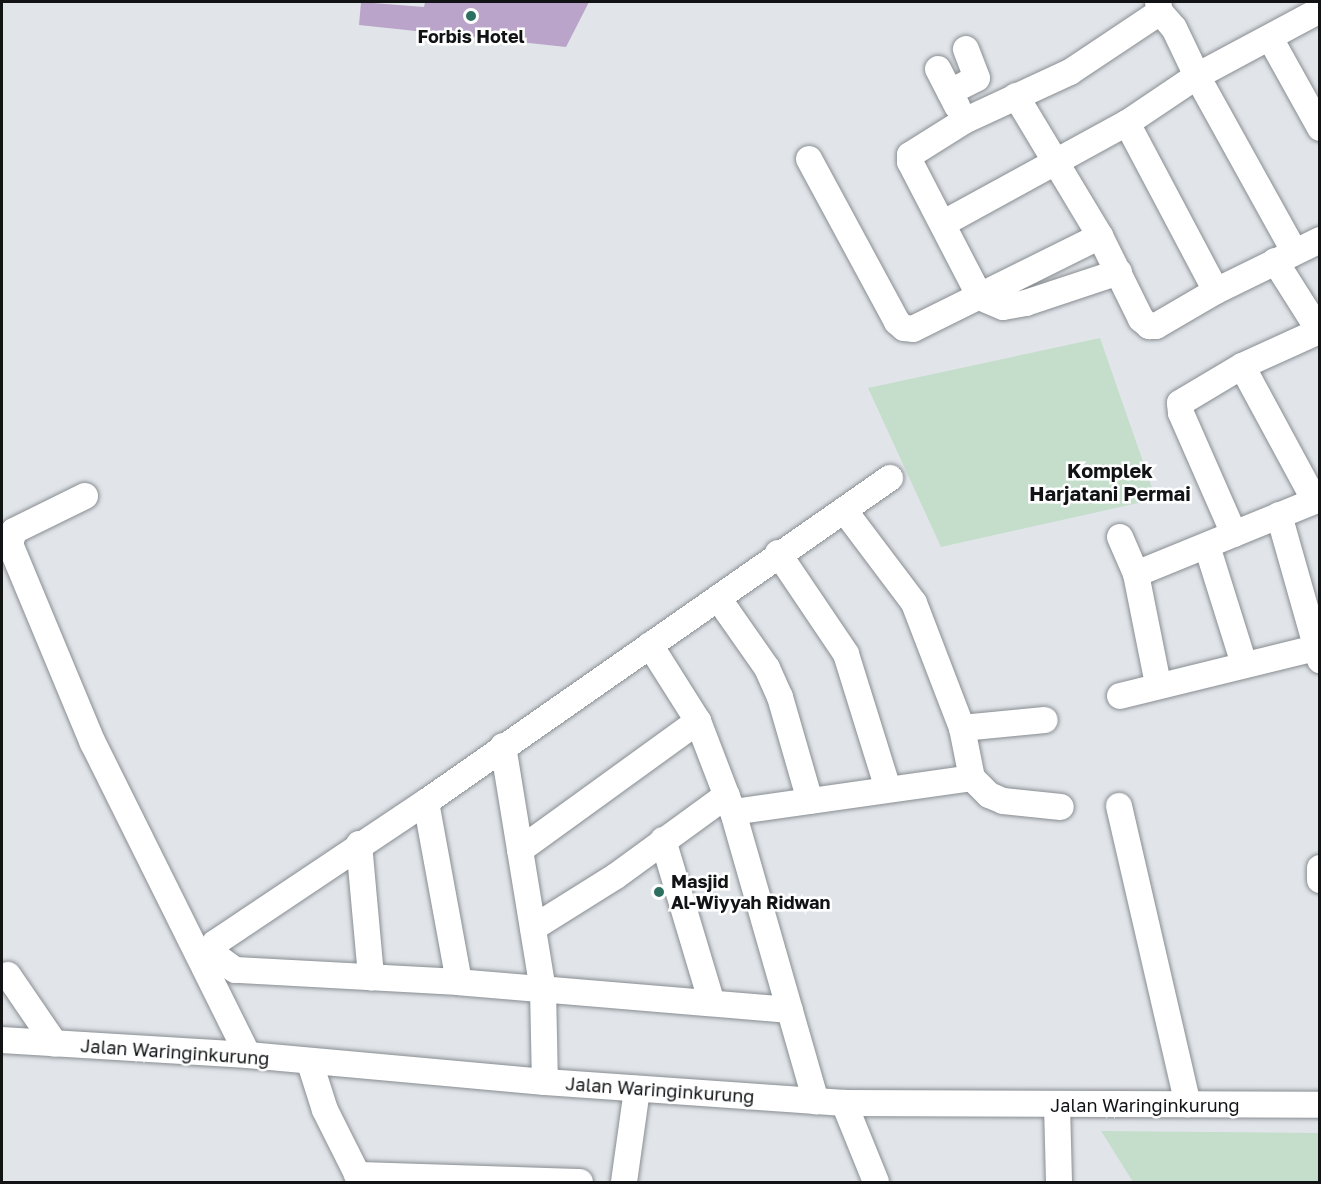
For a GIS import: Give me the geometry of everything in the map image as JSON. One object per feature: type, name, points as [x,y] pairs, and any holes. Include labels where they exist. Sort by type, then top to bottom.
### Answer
[{"type":"street","points":[[1119,272],[1026,303],[1003,307],[980,297],[944,223],[910,162],[910,155],[964,121],[1070,72],[1159,7],[1174,28],[1319,332],[1242,366],[1180,403],[1181,412],[1234,534]]},
{"type":"street","points":[[944,223],[1127,123],[1197,76],[1320,10]]},
{"type":"street","points":[[1270,38],[1320,128]]},
{"type":"street","points":[[950,92],[977,78],[966,50]]},
{"type":"street","points":[[938,69],[964,121]]},
{"type":"street","points":[[1016,96],[1054,163],[1100,236],[1141,319],[1149,326],[1156,326],[1216,291],[1320,240]]},
{"type":"street","points":[[1127,123],[1216,291]]},
{"type":"street","points":[[809,159],[897,322],[904,328],[913,329],[1100,236]]},
{"type":"street","points":[[1136,574],[1317,500],[1242,366]]},
{"type":"street","points":[[790,1010],[459,982],[235,970],[223,963],[214,944],[359,844],[426,802],[718,598],[778,553],[890,478]]},
{"type":"street","points":[[85,496],[14,531],[10,544],[9,567],[93,743],[248,1055]]},
{"type":"street","points":[[844,510],[914,603],[962,728],[972,778],[990,795],[1003,801],[1061,807]]},
{"type":"street","points":[[1120,696],[1158,684],[1244,664],[1319,652],[1280,515]]},
{"type":"street","points":[[1120,537],[1136,574],[1158,684]]},
{"type":"street","points":[[1207,546],[1244,664]]},
{"type":"street","points":[[778,553],[846,654],[888,789]]},
{"type":"street","points":[[718,598],[767,668],[780,697],[810,801]]},
{"type":"street","points":[[650,645],[698,721],[730,804],[816,1101]]},
{"type":"street","points":[[962,728],[1045,720]]},
{"type":"street","points":[[520,849],[698,721]]},
{"type":"street","points":[[503,747],[543,989],[545,1082]]},
{"type":"street","points":[[533,928],[616,876],[663,840],[730,804],[810,801],[972,778]]},
{"type":"street","points":[[426,802],[459,982]]},
{"type":"street","points":[[1119,806],[1188,1104]]},
{"type":"street","points":[[663,840],[712,1003]]},
{"type":"street","points":[[359,844],[371,977]]},
{"type":"street","points":[[1320,868],[1320,880]]},
{"type":"street","points":[[8,975],[55,1044]]},
{"type":"street","name":"Jalan Waringinkurung","points":[[2,1040],[248,1055],[310,1063],[545,1082],[844,1103],[1320,1105]]},
{"type":"street","points":[[310,1063],[325,1110],[359,1178],[580,1182]]},
{"type":"street","points":[[624,1182],[637,1089]]},
{"type":"street","points":[[844,1103],[876,1182]]},
{"type":"street","points":[[1057,1105],[1059,1182]]},
{"type":"green space","points":[[1100,338],[1156,499],[941,547],[868,388]]},
{"type":"green space","points":[[1101,1131],[1319,1133],[1319,1182],[1133,1182]]},
{"type":"building","name":"Forbis Hotel","points":[[361,2],[424,7],[425,2],[589,2],[566,47],[359,25]]},
{"type":"place","name":"Forbis Hotel","points":[[471,16]]},
{"type":"place","name":"Masjid Al-Wiyyah Ridwan","points":[[659,892]]},
{"type":"district","name":"Komplek Harjatani Permai","points":[[1110,482]]}]
